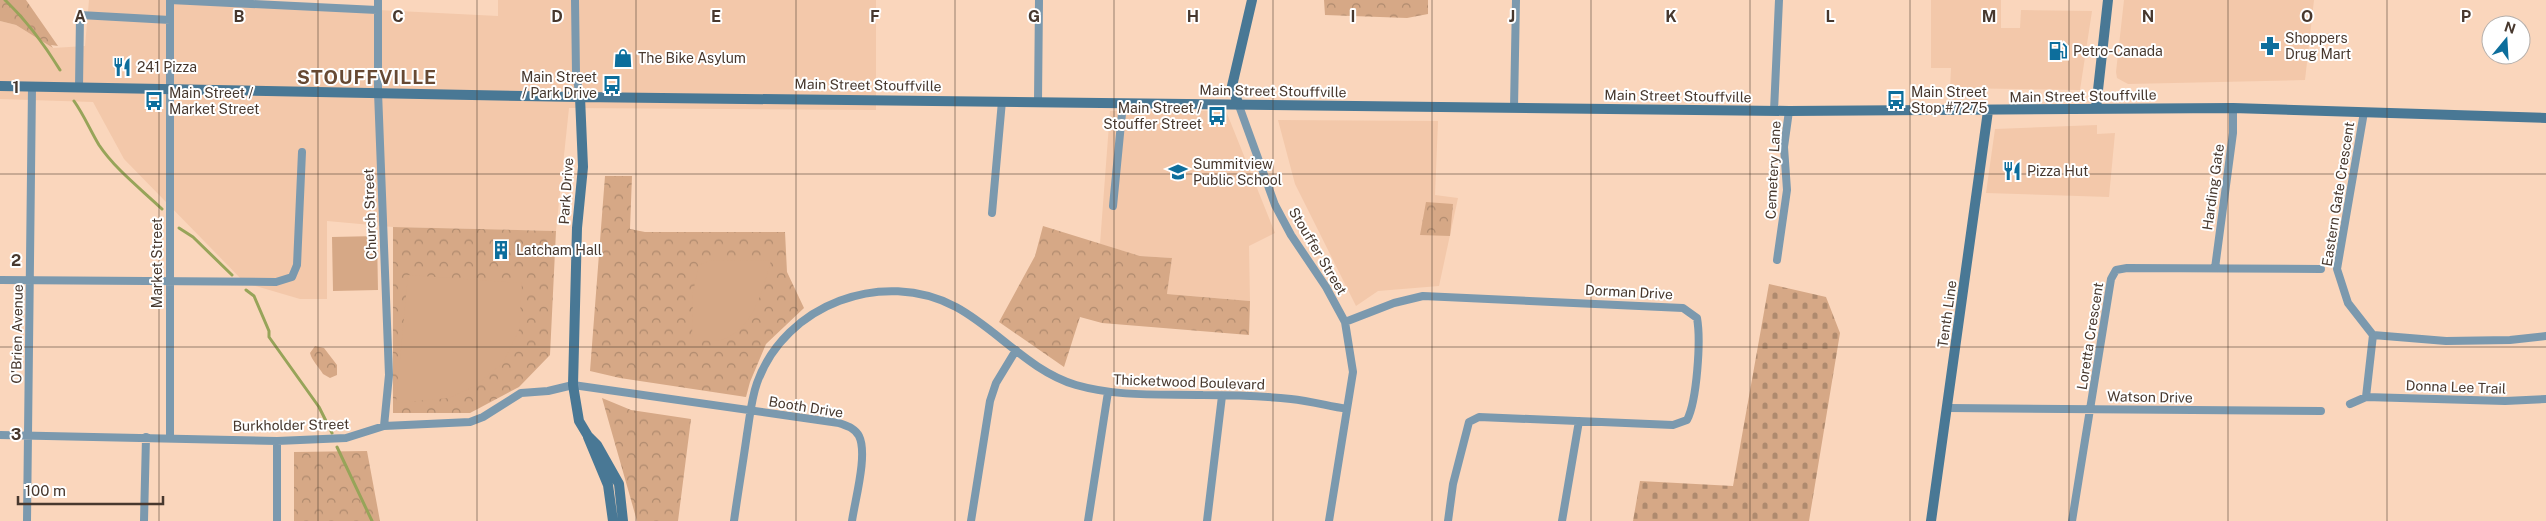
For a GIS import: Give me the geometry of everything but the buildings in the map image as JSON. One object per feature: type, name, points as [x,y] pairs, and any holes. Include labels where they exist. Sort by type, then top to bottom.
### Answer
[{"type":"main road","name":"Stouffer Street","points":[[1238,103],[1232,86],[1252,0]]},
{"type":"main road","points":[[2096,108],[2108,0]]},
{"type":"main road","name":"Main Street Stouffville","points":[[0,86],[580,97],[1238,103],[1774,111],[2233,108],[2546,118]]},
{"type":"main road","name":"Park Drive","points":[[580,97],[583,167],[577,228],[573,385],[579,421],[588,436],[608,485],[613,521]]},
{"type":"main road","name":"Tenth Line","points":[[1931,521],[1949,408],[1988,111]]},
{"type":"main road","name":"Park Drive","points":[[588,436],[597,445],[619,484],[623,521]]},
{"type":"street","points":[[170,0],[300,4],[377,10]]},
{"type":"street","name":"Market Street","points":[[170,0],[170,438]]},
{"type":"street","name":"Church Street","points":[[378,0],[378,92],[389,375],[384,426]]},
{"type":"street","name":"Park Drive","points":[[575,0],[576,74],[580,97]]},
{"type":"street","points":[[1038,101],[1039,0]]},
{"type":"street","points":[[1514,108],[1516,0]]},
{"type":"street","points":[[1774,111],[1779,0]]},
{"type":"street","points":[[79,88],[80,15],[170,20]]},
{"type":"street","name":"O'Brien Avenue","points":[[27,521],[32,87]]},
{"type":"street","points":[[992,213],[1002,101]]},
{"type":"street","points":[[1112,206],[1123,103]]},
{"type":"street","name":"Stouffer Street","points":[[1238,103],[1244,114],[1275,205],[1301,251],[1326,287],[1344,322],[1353,372],[1329,521]]},
{"type":"street","name":"Harding Gate","points":[[2215,268],[2233,134],[2233,108]]},
{"type":"street","name":"Cemetery Lane","points":[[1777,260],[1787,190],[1784,148],[1788,111]]},
{"type":"street","name":"Eastern Gate Crescent","points":[[2364,112],[2337,269],[2348,303],[2373,335]]},
{"type":"street","points":[[0,280],[274,282],[292,277],[298,265],[302,152]]},
{"type":"street","name":"Loretta Crescent","points":[[2072,521],[2111,279],[2116,270],[2127,268],[2321,269]]},
{"type":"street","name":"Thicketwood Boulevard","points":[[734,521],[749,410],[758,381],[778,344],[800,322],[830,304],[858,294],[892,290],[941,300],[972,316],[1054,376],[1074,384],[1108,392],[1145,395],[1293,399],[1346,409]]},
{"type":"street","name":"Dorman Drive","points":[[1344,322],[1394,303],[1423,296],[1684,308],[1697,318],[1699,330],[1695,397],[1687,420],[1673,425],[1478,417],[1469,422],[1453,484],[1448,521]]},
{"type":"street","points":[[2366,397],[2373,335],[2446,341],[2510,340],[2546,336]]},
{"type":"street","points":[[971,521],[990,401],[996,383],[1016,350]]},
{"type":"street","points":[[573,385],[749,410]]},
{"type":"street","name":"Burkholder Street","points":[[0,435],[277,441],[346,438],[356,437],[384,426],[470,422],[483,417],[521,393],[548,391],[573,385]]},
{"type":"street","points":[[1088,521],[1108,392]]},
{"type":"street","points":[[1206,521],[1222,396]]},
{"type":"street","name":"Donna Lee Trail","points":[[2350,404],[2366,397],[2505,401],[2546,399]]},
{"type":"street","name":"Watson Drive","points":[[1949,408],[2321,411]]},
{"type":"street","name":"Booth Drive","points":[[749,410],[839,423],[855,430],[859,436],[862,454],[852,521]]},
{"type":"street","points":[[1562,521],[1580,421]]},
{"type":"street","points":[[144,521],[146,437]]},
{"type":"street","points":[[277,441],[277,521]]},
{"type":"shaded area","points":[[89,0],[178,0],[498,16],[498,0],[876,0],[876,110],[569,108],[556,231],[393,227],[327,221],[327,299],[300,299],[245,283],[124,159],[93,102],[0,99],[0,21],[16,25],[53,48],[85,46]]},
{"type":"shaded area","points":[[1931,0],[2001,0],[2001,28],[2020,28],[2021,10],[2092,11],[2080,90],[1950,88],[1951,68],[1931,68]]},
{"type":"shaded area","points":[[2124,0],[2314,0],[2305,80],[2128,84],[2117,78],[2116,72]]},
{"type":"shaded area","name":"Summitview Public School","points":[[1110,111],[1226,111],[1275,233],[1249,246],[1250,301],[1167,294],[1172,258],[1140,256],[1100,244]]},
{"type":"shaded area","points":[[1278,120],[1438,121],[1435,195],[1458,198],[1439,286],[1378,291],[1356,306],[1295,184]]},
{"type":"shaded area","points":[[2097,125],[2097,134],[2115,133],[2109,197],[1986,193],[1995,129]]},
{"type":"green space","points":[[0,0],[26,0],[58,46],[51,45],[53,48],[16,25],[0,21]]},
{"type":"green space","points":[[1324,0],[1428,0],[1428,14],[1407,18],[1325,15]]},
{"type":"green space","points":[[605,176],[632,176],[630,229],[645,232],[785,232],[787,272],[804,308],[766,344],[750,382],[746,397],[620,378],[590,371]]},
{"type":"green space","points":[[1426,202],[1453,204],[1450,236],[1420,235]]},
{"type":"green space","points":[[1043,226],[1140,256],[1172,258],[1167,294],[1250,301],[1249,335],[1102,323],[1080,317],[1064,367],[999,322],[1035,256]]},
{"type":"green space","points":[[393,227],[556,231],[550,355],[519,387],[470,413],[393,413]]},
{"type":"green space","points":[[377,236],[378,290],[333,291],[332,237]]},
{"type":"green space","points":[[711,260],[771,261],[756,305],[745,324],[737,332],[723,339],[692,340],[693,292],[699,265]]},
{"type":"green space","points":[[408,275],[522,283],[519,330],[503,363],[475,386],[449,398],[396,403]]},
{"type":"green space","points":[[1769,284],[1826,297],[1840,333],[1809,521],[1633,521],[1640,481],[1733,486]]},
{"type":"green space","points":[[315,346],[324,348],[337,365],[337,375],[330,378],[323,374],[310,353]]},
{"type":"green space","points":[[602,398],[631,410],[691,419],[678,521],[637,521]]},
{"type":"green space","points":[[367,451],[380,521],[294,521],[294,452]]},
{"type":"waterway","points":[[5,0],[35,33],[60,70]]},
{"type":"waterway","points":[[74,101],[105,154],[120,171],[162,209]]},
{"type":"waterway","points":[[179,228],[193,237],[232,275]]},
{"type":"waterway","points":[[246,290],[254,296],[269,331],[269,337],[319,407],[332,433]]},
{"type":"waterway","points":[[337,447],[372,521]]},
{"type":"place","name":"Shoppers Drug Mart","points":[[2270,46]]},
{"type":"place","name":"Petro-Canada","points":[[2058,51]]},
{"type":"place","name":"The Bike Asylum","points":[[623,58]]},
{"type":"place","name":"241 Pizza","points":[[122,67]]},
{"type":"place","name":"Main Street / Park Drive","points":[[612,85]]},
{"type":"place","name":"Main Street Stop #7275","points":[[1896,100]]},
{"type":"place","name":"Main Street / Market Street","points":[[154,101]]},
{"type":"place","name":"Main Street / Stouffer Street","points":[[1217,116]]},
{"type":"place","name":"Pizza Hut","points":[[2012,171]]},
{"type":"place","name":"Summitview Public School","points":[[1178,172]]},
{"type":"place","name":"Latcham Hall","points":[[501,250]]},
{"type":"district","name":"STOUFFVILLE","points":[[367,77]]}]
